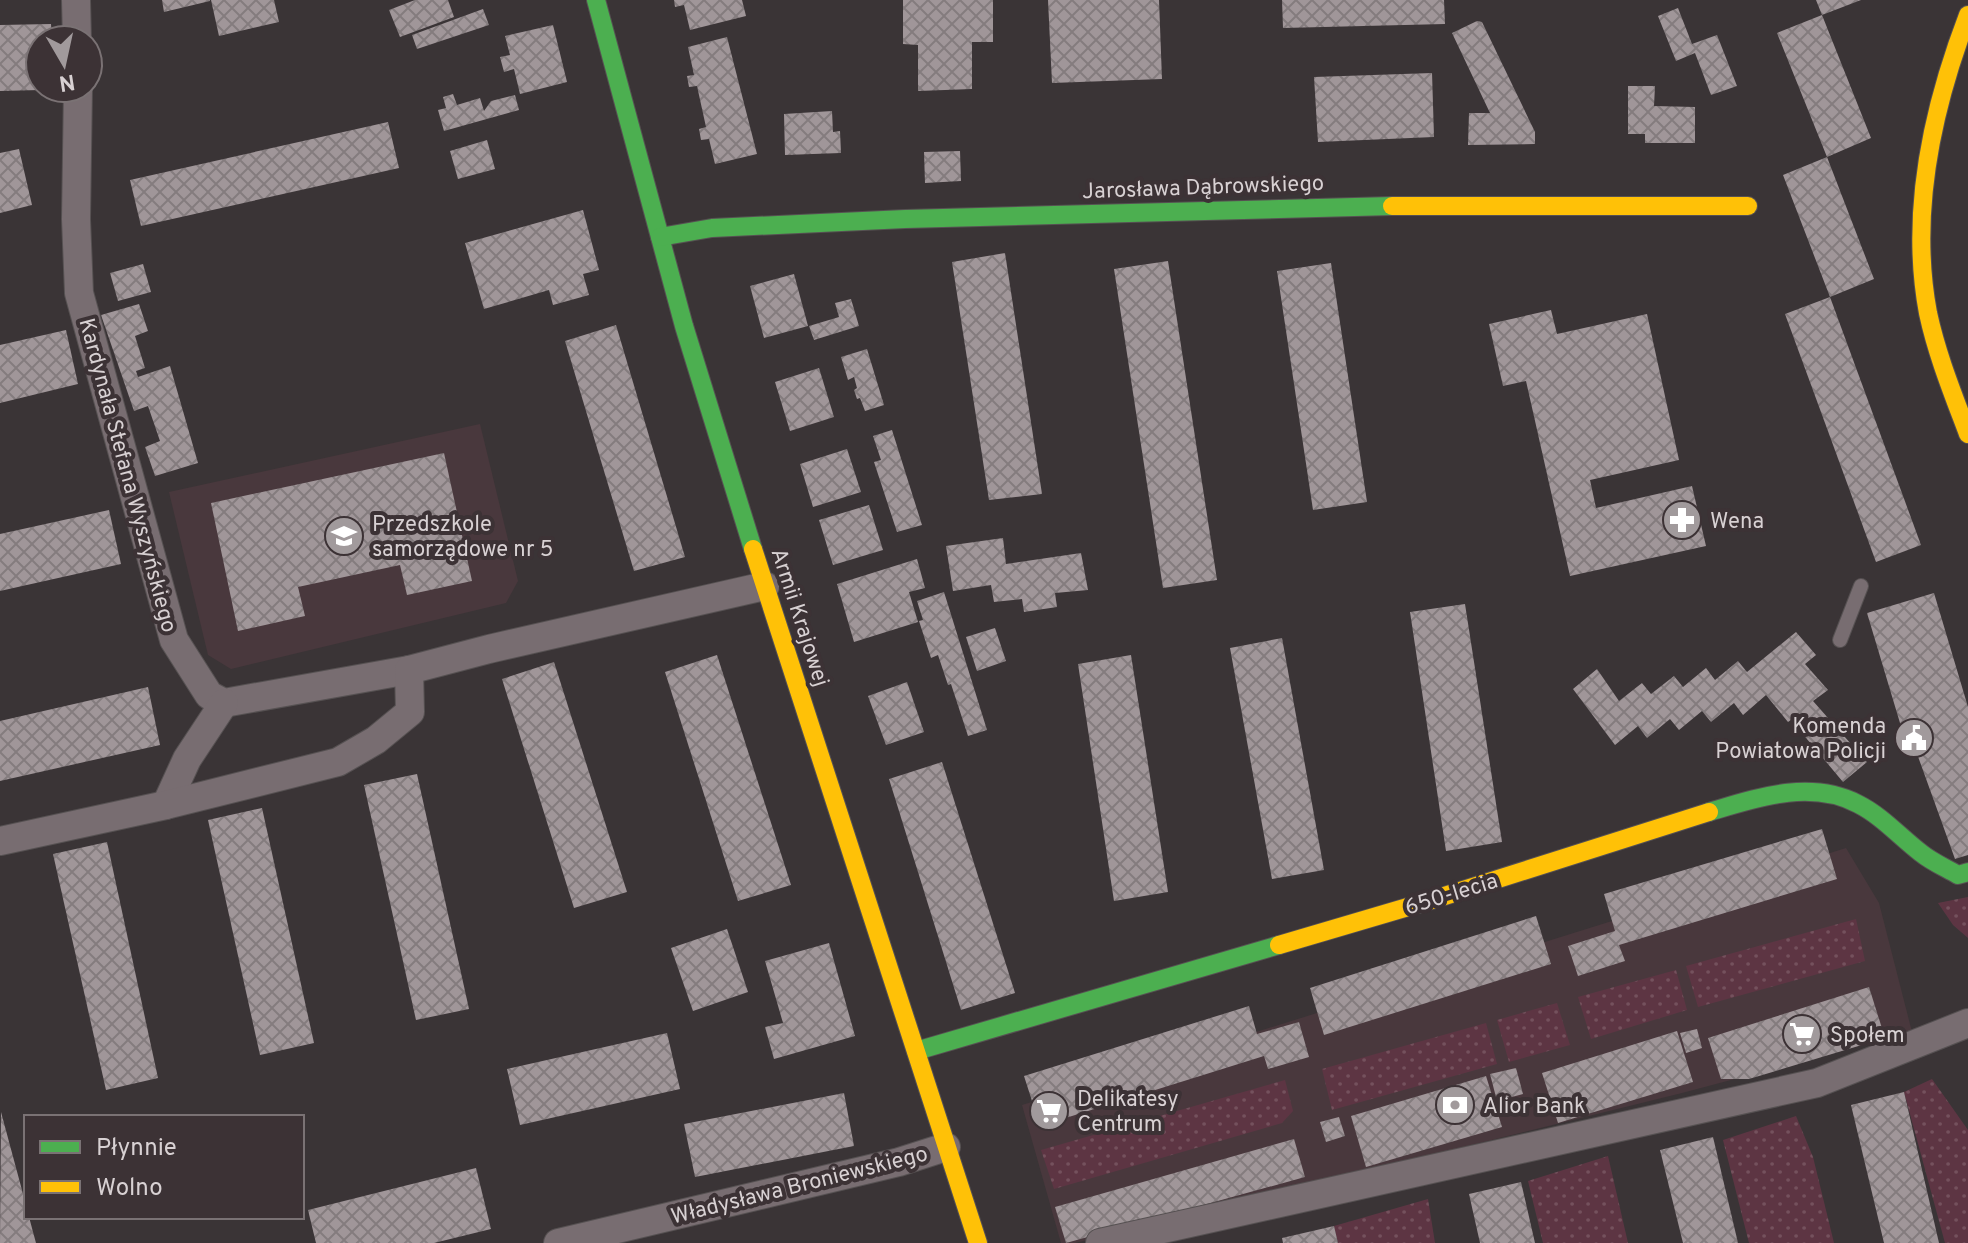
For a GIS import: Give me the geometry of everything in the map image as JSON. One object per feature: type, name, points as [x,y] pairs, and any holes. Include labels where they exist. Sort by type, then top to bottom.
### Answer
[{"type":"street","points":[[76,0],[77,24]]},
{"type":"street","name":"Armii Krajowej","points":[[596,0],[684,326],[978,1243]]},
{"type":"street","points":[[1959,17],[1925,168],[1922,201],[1924,271],[1930,319],[1938,353],[1968,434]]},
{"type":"street","name":"Kardynała Stefana Wyszyńskiego","points":[[78,104],[76,219],[79,293],[174,640],[209,695],[224,703]]},
{"type":"street","name":"Jarosława Dąbrowskiego","points":[[660,237],[712,228],[1251,209],[1669,204],[1748,206]]},
{"type":"street","points":[[166,805],[187,759],[224,703],[409,670],[765,586]]},
{"type":"street","points":[[0,841],[166,805],[338,762],[376,740],[410,712],[409,670]]},
{"type":"street","name":"650-lecia","points":[[916,1051],[1435,899],[1767,794],[1821,792],[1857,803],[1889,825],[1922,854],[1958,875],[1968,872]]},
{"type":"street","points":[[1100,1243],[1817,1083],[1964,1031]]},
{"type":"street","name":"Władysława Broniewskiego","points":[[558,1243],[899,1162],[946,1147]]},
{"type":"lane","points":[[1840,640],[1861,586]]},
{"type":"shaded area","name":"Przedszkole samorządowe nr 5","points":[[480,424],[518,581],[506,603],[231,669],[208,655],[169,492]]},
{"type":"shaded area","points":[[1846,848],[1879,903],[1912,1032],[1682,1093],[1075,1243],[1061,1243],[1022,1105]]},
{"type":"shaded area","points":[[1968,897],[1968,938],[1953,925],[1938,903]]},
{"type":"shaded area","points":[[1856,919],[1865,961],[1698,1007],[1686,966]]},
{"type":"shaded area","points":[[1676,970],[1687,1010],[1591,1039],[1578,997]]},
{"type":"shaded area","points":[[1557,1003],[1570,1045],[1509,1062],[1497,1020]]},
{"type":"shaded area","points":[[1486,1023],[1497,1064],[1332,1110],[1322,1069]]},
{"type":"shaded area","points":[[1932,1079],[1968,1130],[1968,1243],[1945,1243],[1904,1092]]},
{"type":"shaded area","points":[[1285,1080],[1293,1111],[1282,1123],[1054,1189],[1041,1150]]},
{"type":"shaded area","points":[[1796,1116],[1813,1157],[1834,1243],[1749,1243],[1723,1140]]},
{"type":"shaded area","points":[[1608,1156],[1628,1243],[1543,1243],[1528,1181]]},
{"type":"shaded area","points":[[1428,1199],[1435,1243],[1338,1243],[1334,1226]]},
{"type":"building","points":[[162,0],[210,0],[210,1],[164,12]]},
{"type":"building","points":[[211,0],[274,0],[279,22],[219,36]]},
{"type":"building","points":[[415,0],[448,0],[454,17],[400,37],[389,10]]},
{"type":"building","points":[[674,0],[742,0],[746,16],[690,30],[684,5],[675,7]]},
{"type":"building","points":[[903,0],[993,0],[993,42],[972,42],[972,89],[918,91],[918,45],[903,44]]},
{"type":"building","points":[[1048,0],[1159,0],[1162,79],[1052,83]]},
{"type":"building","points":[[1282,0],[1444,0],[1445,24],[1283,28]]},
{"type":"building","points":[[1816,0],[1861,0],[1822,15]]},
{"type":"building","points":[[1678,8],[1692,44],[1717,35],[1737,86],[1711,95],[1695,53],[1676,61],[1658,16]]},
{"type":"building","points":[[483,9],[489,25],[417,49],[412,35]]},
{"type":"building","points":[[1822,15],[1871,138],[1827,157],[1777,33]]},
{"type":"building","points":[[1477,21],[1482,22],[1535,132],[1535,144],[1468,145],[1469,113],[1490,113],[1452,33]]},
{"type":"building","points":[[0,25],[24,25],[24,90],[0,91]]},
{"type":"building","points":[[553,25],[567,82],[520,94],[514,69],[504,72],[500,57],[510,55],[505,36]]},
{"type":"building","points":[[727,37],[757,154],[715,164],[709,139],[701,140],[699,129],[706,127],[697,86],[689,87],[687,76],[694,75],[688,47]]},
{"type":"building","points":[[1432,73],[1434,137],[1318,142],[1314,77]]},
{"type":"building","points":[[1628,86],[1655,86],[1654,106],[1695,107],[1695,143],[1645,143],[1645,134],[1628,134]]},
{"type":"building","points":[[453,94],[457,105],[480,98],[484,111],[491,101],[515,95],[519,110],[444,131],[438,110],[446,108],[443,97]]},
{"type":"building","points":[[832,111],[833,132],[840,131],[841,153],[785,155],[784,114]]},
{"type":"building","points":[[388,122],[399,168],[141,226],[130,180]]},
{"type":"building","points":[[487,140],[495,169],[458,179],[450,151]]},
{"type":"building","points":[[19,149],[32,205],[0,213],[0,153]]},
{"type":"building","points":[[960,151],[961,181],[925,183],[924,152]]},
{"type":"building","points":[[1827,157],[1874,279],[1830,297],[1783,175]]},
{"type":"building","points":[[583,210],[599,270],[583,274],[589,295],[553,305],[549,290],[484,309],[465,243]]},
{"type":"building","points":[[1005,253],[1042,494],[989,500],[952,262]]},
{"type":"building","points":[[1168,261],[1217,580],[1163,588],[1114,269]]},
{"type":"building","points":[[1331,263],[1367,502],[1313,510],[1277,271]]},
{"type":"building","points":[[143,264],[151,292],[118,301],[110,273]]},
{"type":"building","points":[[794,274],[808,326],[764,338],[750,286]]},
{"type":"building","points":[[1830,297],[1921,545],[1876,562],[1785,314]]},
{"type":"building","points":[[851,299],[859,326],[814,340],[809,326],[839,317],[835,303]]},
{"type":"building","points":[[139,304],[148,331],[135,336],[145,368],[136,371],[138,377],[170,366],[198,463],[155,476],[145,447],[160,441],[148,406],[134,411],[101,315]]},
{"type":"building","points":[[1551,310],[1557,334],[1647,314],[1679,460],[1590,480],[1596,508],[1692,486],[1706,546],[1570,576],[1526,381],[1503,386],[1489,324]]},
{"type":"building","points":[[616,325],[685,557],[634,571],[565,341]]},
{"type":"building","points":[[66,330],[78,384],[0,403],[0,345]]},
{"type":"building","points":[[867,349],[884,405],[865,411],[854,390],[857,388],[854,377],[848,380],[841,357]]},
{"type":"building","points":[[819,368],[834,417],[790,431],[775,382]]},
{"type":"building","points":[[892,430],[922,525],[897,532],[874,462],[881,460],[873,436]]},
{"type":"building","points":[[847,449],[861,492],[813,507],[800,464]]},
{"type":"building","points":[[444,453],[472,581],[407,595],[400,565],[298,587],[305,616],[238,631],[211,503]]},
{"type":"building","points":[[869,505],[883,550],[833,565],[819,520]]},
{"type":"building","points":[[109,510],[121,564],[0,591],[0,534]]},
{"type":"building","points":[[1003,538],[1006,564],[1081,553],[1088,590],[1055,593],[1057,607],[1024,612],[1022,599],[994,602],[991,585],[953,591],[946,546]]},
{"type":"building","points":[[917,559],[925,588],[909,592],[918,622],[854,642],[837,584]]},
{"type":"building","points":[[944,592],[987,730],[968,736],[951,684],[948,685],[938,655],[931,658],[919,621],[923,620],[917,601]]},
{"type":"building","points":[[1934,593],[1968,707],[1968,855],[1955,859],[1916,751],[1909,753],[1867,613]]},
{"type":"building","points":[[1465,604],[1502,842],[1446,851],[1410,612]]},
{"type":"building","points":[[995,628],[1006,661],[977,671],[966,637]]},
{"type":"building","points":[[1796,632],[1816,655],[1805,664],[1828,690],[1813,701],[1867,762],[1843,782],[1766,695],[1743,715],[1734,703],[1711,722],[1702,711],[1679,730],[1670,719],[1647,738],[1638,726],[1615,745],[1573,689],[1597,669],[1619,701],[1642,683],[1651,694],[1674,676],[1683,687],[1706,668],[1715,680],[1738,661],[1747,672]]},
{"type":"building","points":[[1282,638],[1324,870],[1272,879],[1230,648]]},
{"type":"building","points":[[717,655],[791,885],[738,901],[665,672]]},
{"type":"building","points":[[1131,655],[1168,892],[1114,901],[1078,664]]},
{"type":"building","points":[[554,662],[627,892],[574,908],[502,679]]},
{"type":"building","points":[[907,682],[924,732],[886,745],[868,696]]},
{"type":"building","points":[[148,687],[160,745],[0,781],[0,721]]},
{"type":"building","points":[[942,762],[1015,993],[961,1010],[889,779]]},
{"type":"building","points":[[417,774],[469,1009],[416,1020],[364,785]]},
{"type":"building","points":[[262,808],[314,1043],[260,1055],[208,820]]},
{"type":"building","points":[[1822,829],[1837,879],[1619,945],[1625,961],[1578,976],[1568,946],[1615,931],[1604,894]]},
{"type":"building","points":[[107,842],[158,1078],[106,1090],[53,854]]},
{"type":"building","points":[[1536,916],[1551,964],[1324,1035],[1310,988]]},
{"type":"building","points":[[727,929],[748,992],[693,1011],[671,948]]},
{"type":"building","points":[[829,943],[855,1036],[774,1059],[765,1027],[783,1023],[765,961]]},
{"type":"building","name":"Społem","points":[[1869,987],[1885,1038],[1749,1079],[1721,1079],[1708,1038]]},
{"type":"building","points":[[1249,1006],[1257,1034],[1299,1022],[1309,1057],[1268,1069],[1264,1056],[1040,1126],[1024,1076]]},
{"type":"building","points":[[1697,1029],[1702,1048],[1686,1053],[1680,1033]]},
{"type":"building","points":[[1677,1031],[1693,1082],[1558,1123],[1542,1073]]},
{"type":"building","points":[[667,1033],[680,1089],[520,1125],[507,1069]]},
{"type":"building","points":[[1516,1068],[1523,1094],[1497,1101],[1490,1074]]},
{"type":"building","points":[[1486,1076],[1502,1127],[1366,1167],[1351,1116]]},
{"type":"building","points":[[1904,1092],[1939,1243],[1884,1243],[1851,1105]]},
{"type":"building","points":[[844,1093],[854,1146],[695,1177],[684,1124]]},
{"type":"building","points":[[1,1112],[24,1198],[24,1219],[30,1219],[36,1243],[0,1243]]},
{"type":"building","points":[[1339,1117],[1345,1136],[1326,1142],[1320,1122]]},
{"type":"building","points":[[1713,1137],[1738,1243],[1683,1243],[1660,1150]]},
{"type":"building","points":[[1294,1139],[1305,1177],[1066,1243],[1055,1207]]},
{"type":"building","points":[[476,1168],[491,1229],[434,1243],[316,1243],[308,1210]]},
{"type":"building","points":[[1521,1182],[1535,1243],[1480,1243],[1469,1194]]},
{"type":"building","points":[[1334,1226],[1338,1243],[1283,1243],[1282,1238]]},
{"type":"traffic: fast","points":[[596,0],[684,326],[753,549]]},
{"type":"traffic: fast","points":[[660,237],[712,228],[905,219],[1392,206]]},
{"type":"traffic: fast","points":[[1709,812],[1783,793],[1821,793],[1840,797],[1875,814],[1934,862],[1958,875],[1968,872]]},
{"type":"traffic: fast","points":[[916,1051],[1279,945]]},
{"type":"traffic: slow","points":[[1968,15],[1944,87],[1927,161],[1921,237],[1928,313],[1968,434]]},
{"type":"traffic: slow","points":[[1392,206],[1748,206]]},
{"type":"traffic: slow","points":[[753,549],[978,1243]]},
{"type":"traffic: slow","points":[[1279,945],[1709,812]]},
{"type":"place","name":"Wena","points":[[1682,520]]},
{"type":"place","name":"Przedszkole samorządowe nr 5","points":[[344,536]]},
{"type":"place","name":"Komenda Powiatowa Policji","points":[[1914,738]]},
{"type":"place","name":"Społem","points":[[1802,1034]]},
{"type":"place","name":"Alior Bank","points":[[1455,1105]]},
{"type":"place","name":"Delikatesy Centrum","points":[[1049,1111]]}]
